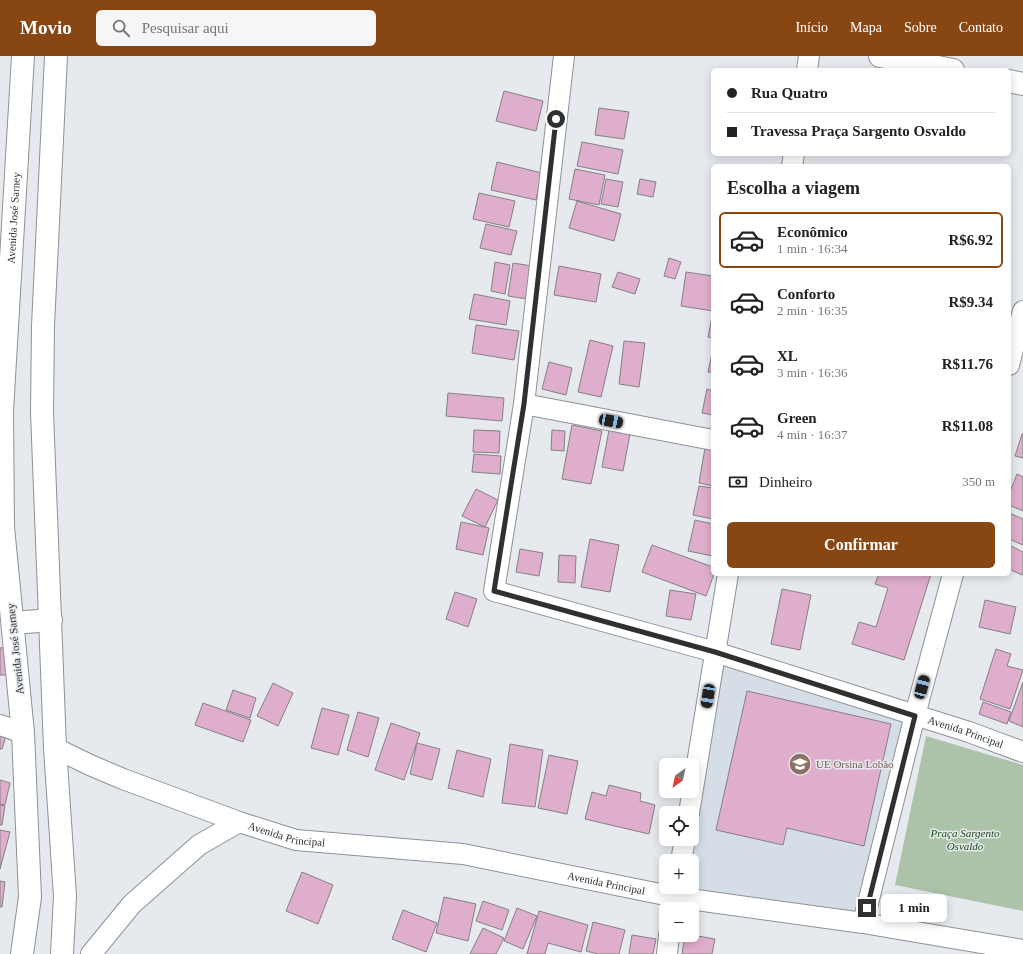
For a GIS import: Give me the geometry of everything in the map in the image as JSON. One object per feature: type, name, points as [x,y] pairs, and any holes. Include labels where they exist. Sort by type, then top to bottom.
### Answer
[{"type":"main road","name":"Avenida José Sarney","points":[[22,954],[30,897],[24,733],[3,527],[2,411],[23,56]]},
{"type":"main road","points":[[56,56],[43,350],[42,412],[55,748],[65,896],[62,954]]},
{"type":"main road","points":[[880,56],[943,68]]},
{"type":"main road","points":[[1011,81],[1023,84]]},
{"type":"main road","points":[[13,623],[51,620]]},
{"type":"street","points":[[564,56],[524,404],[711,440]]},
{"type":"street","points":[[807,68],[809,56]]},
{"type":"street","points":[[1011,359],[1020,332],[1023,311]]},
{"type":"street","name":"Avenida Principal","points":[[524,404],[494,591],[715,652],[969,732],[1023,752]]},
{"type":"street","points":[[690,806],[728,576]]},
{"type":"street","points":[[863,923],[915,716],[952,576]]},
{"type":"street","points":[[0,725],[24,733]]},
{"type":"street","name":"Avenida Principal","points":[[55,748],[123,779],[239,822],[296,840],[463,854],[675,898],[863,923],[1023,950]]},
{"type":"street","points":[[91,954],[132,904],[199,845],[239,822]]},
{"type":"street","points":[[667,954],[669,942]]},
{"type":"shaded area","name":"UE Orsina Lobão","points":[[715,652],[915,715],[863,923],[675,897],[676,894],[699,894],[699,854],[684,854],[688,846],[699,846],[699,806],[693,806],[694,798],[699,798],[699,764]]},
{"type":"green space","name":"Praça Sargento Osvaldo","points":[[926,736],[1023,765],[1023,911],[895,885]]},
{"type":"building","points":[[504,91],[543,101],[536,131],[496,121]]},
{"type":"building","points":[[599,108],[629,112],[624,139],[595,135]]},
{"type":"building","points":[[582,142],[623,150],[618,174],[577,166]]},
{"type":"building","points":[[497,162],[542,173],[536,200],[491,190]]},
{"type":"building","points":[[575,169],[605,175],[599,205],[569,199]]},
{"type":"building","points":[[606,179],[623,182],[618,207],[601,204]]},
{"type":"building","points":[[640,179],[656,182],[653,197],[637,194]]},
{"type":"building","points":[[479,193],[515,201],[509,227],[473,219]]},
{"type":"building","points":[[577,201],[621,214],[614,241],[569,228]]},
{"type":"building","points":[[486,224],[517,231],[511,255],[480,248]]},
{"type":"building","points":[[669,258],[681,262],[675,279],[664,276]]},
{"type":"building","points":[[495,262],[510,265],[505,294],[491,291]]},
{"type":"building","points":[[513,263],[532,266],[527,299],[508,296]]},
{"type":"building","points":[[559,266],[601,274],[596,302],[554,295]]},
{"type":"building","points":[[618,272],[640,279],[635,294],[612,287]]},
{"type":"building","points":[[686,272],[711,276],[711,311],[681,306]]},
{"type":"building","points":[[474,294],[510,301],[506,325],[469,319]]},
{"type":"building","points":[[711,322],[711,338],[708,337]]},
{"type":"building","points":[[476,325],[519,331],[514,360],[472,353]]},
{"type":"building","points":[[590,340],[613,346],[601,397],[578,392]]},
{"type":"building","points":[[624,341],[645,343],[639,387],[619,384]]},
{"type":"building","points":[[711,358],[711,373],[708,372]]},
{"type":"building","points":[[549,362],[572,368],[566,395],[542,389]]},
{"type":"building","points":[[707,389],[711,390],[711,415],[702,413]]},
{"type":"building","points":[[448,393],[504,398],[502,421],[446,416]]},
{"type":"building","points":[[572,425],[602,431],[591,484],[562,479]]},
{"type":"building","points":[[474,430],[500,431],[499,453],[473,452]]},
{"type":"building","points":[[552,430],[565,431],[564,451],[551,450]]},
{"type":"building","points":[[609,430],[630,434],[623,471],[602,467]]},
{"type":"building","points":[[1023,434],[1023,458],[1015,456]]},
{"type":"building","points":[[705,448],[711,449],[711,486],[699,483]]},
{"type":"building","points":[[474,454],[501,456],[500,474],[472,472]]},
{"type":"building","points":[[1017,474],[1023,477],[1023,511],[1011,506],[1011,489]]},
{"type":"building","points":[[699,486],[711,488],[711,519],[693,515]]},
{"type":"building","points":[[476,489],[498,500],[485,527],[462,516]]},
{"type":"building","points":[[1011,514],[1023,519],[1023,545],[1011,540]]},
{"type":"building","points":[[695,520],[711,524],[711,556],[688,551]]},
{"type":"building","points":[[461,522],[489,528],[483,555],[456,549]]},
{"type":"building","points":[[590,539],[619,545],[610,592],[581,587]]},
{"type":"building","points":[[652,545],[711,566],[711,576],[713,576],[706,596],[642,572]]},
{"type":"building","points":[[1011,546],[1023,552],[1022,575],[1011,570]]},
{"type":"building","points":[[520,549],[543,553],[539,576],[516,572]]},
{"type":"building","points":[[559,555],[576,556],[575,583],[558,582]]},
{"type":"building","points":[[878,576],[930,576],[904,660],[852,644],[859,622],[876,627],[888,588],[875,584]]},
{"type":"building","points":[[782,589],[811,595],[800,650],[771,644]]},
{"type":"building","points":[[670,590],[696,594],[691,620],[666,616]]},
{"type":"building","points":[[455,592],[477,599],[468,627],[446,619]]},
{"type":"building","points":[[985,600],[1016,607],[1010,634],[979,627]]},
{"type":"building","points":[[9,647],[9,675],[0,675],[0,648]]},
{"type":"building","points":[[996,649],[1011,654],[1007,666],[1023,670],[1010,709],[980,699]]},
{"type":"building","points":[[1023,682],[1023,727],[1009,721]]},
{"type":"building","points":[[273,683],[293,693],[278,726],[257,716]]},
{"type":"building","points":[[233,690],[256,698],[250,718],[226,710]]},
{"type":"building","points":[[747,691],[891,724],[864,846],[787,828],[783,845],[716,830]]},
{"type":"building","points":[[983,702],[1011,712],[1007,724],[979,714]]},
{"type":"building","points":[[203,703],[251,720],[243,742],[195,725]]},
{"type":"building","points":[[322,708],[349,715],[338,755],[311,748]]},
{"type":"building","points":[[358,712],[379,718],[368,757],[347,750]]},
{"type":"building","points":[[391,723],[420,733],[404,780],[375,770]]},
{"type":"building","points":[[0,730],[7,732],[2,749],[0,749]]},
{"type":"building","points":[[417,743],[440,749],[432,780],[410,774]]},
{"type":"building","points":[[510,744],[543,750],[535,807],[502,803]]},
{"type":"building","points":[[457,750],[491,759],[483,797],[448,788]]},
{"type":"building","points":[[549,755],[578,761],[567,814],[538,808]]},
{"type":"building","points":[[0,780],[10,783],[5,805],[0,804]]},
{"type":"building","points":[[609,785],[641,793],[640,801],[655,805],[649,834],[585,819],[592,792],[606,796]]},
{"type":"building","points":[[0,805],[5,806],[2,825],[0,825]]},
{"type":"building","points":[[0,830],[10,832],[0,869]]},
{"type":"building","points":[[302,872],[333,885],[318,924],[286,911]]},
{"type":"building","points":[[0,881],[5,882],[2,907],[0,907]]},
{"type":"building","points":[[444,897],[476,904],[468,941],[436,933]]},
{"type":"building","points":[[483,901],[509,910],[502,930],[476,921]]},
{"type":"building","points":[[517,908],[537,916],[523,949],[504,941]]},
{"type":"building","points":[[403,910],[437,923],[426,952],[392,939]]},
{"type":"building","points":[[539,911],[588,925],[581,952],[548,943],[545,954],[527,954]]},
{"type":"building","points":[[593,922],[625,930],[619,954],[598,954],[586,951]]},
{"type":"building","points":[[483,928],[504,938],[496,954],[470,954]]},
{"type":"building","points":[[632,935],[656,939],[653,954],[629,954]]},
{"type":"building","points":[[699,936],[715,939],[712,954],[682,954],[684,942],[699,942]]},
{"type":"place","name":"UE Orsina Lobão","points":[[800,764]]},
{"type":"route","points":[[556,119],[524,404],[494,591],[715,652],[915,716],[867,908]]}]
